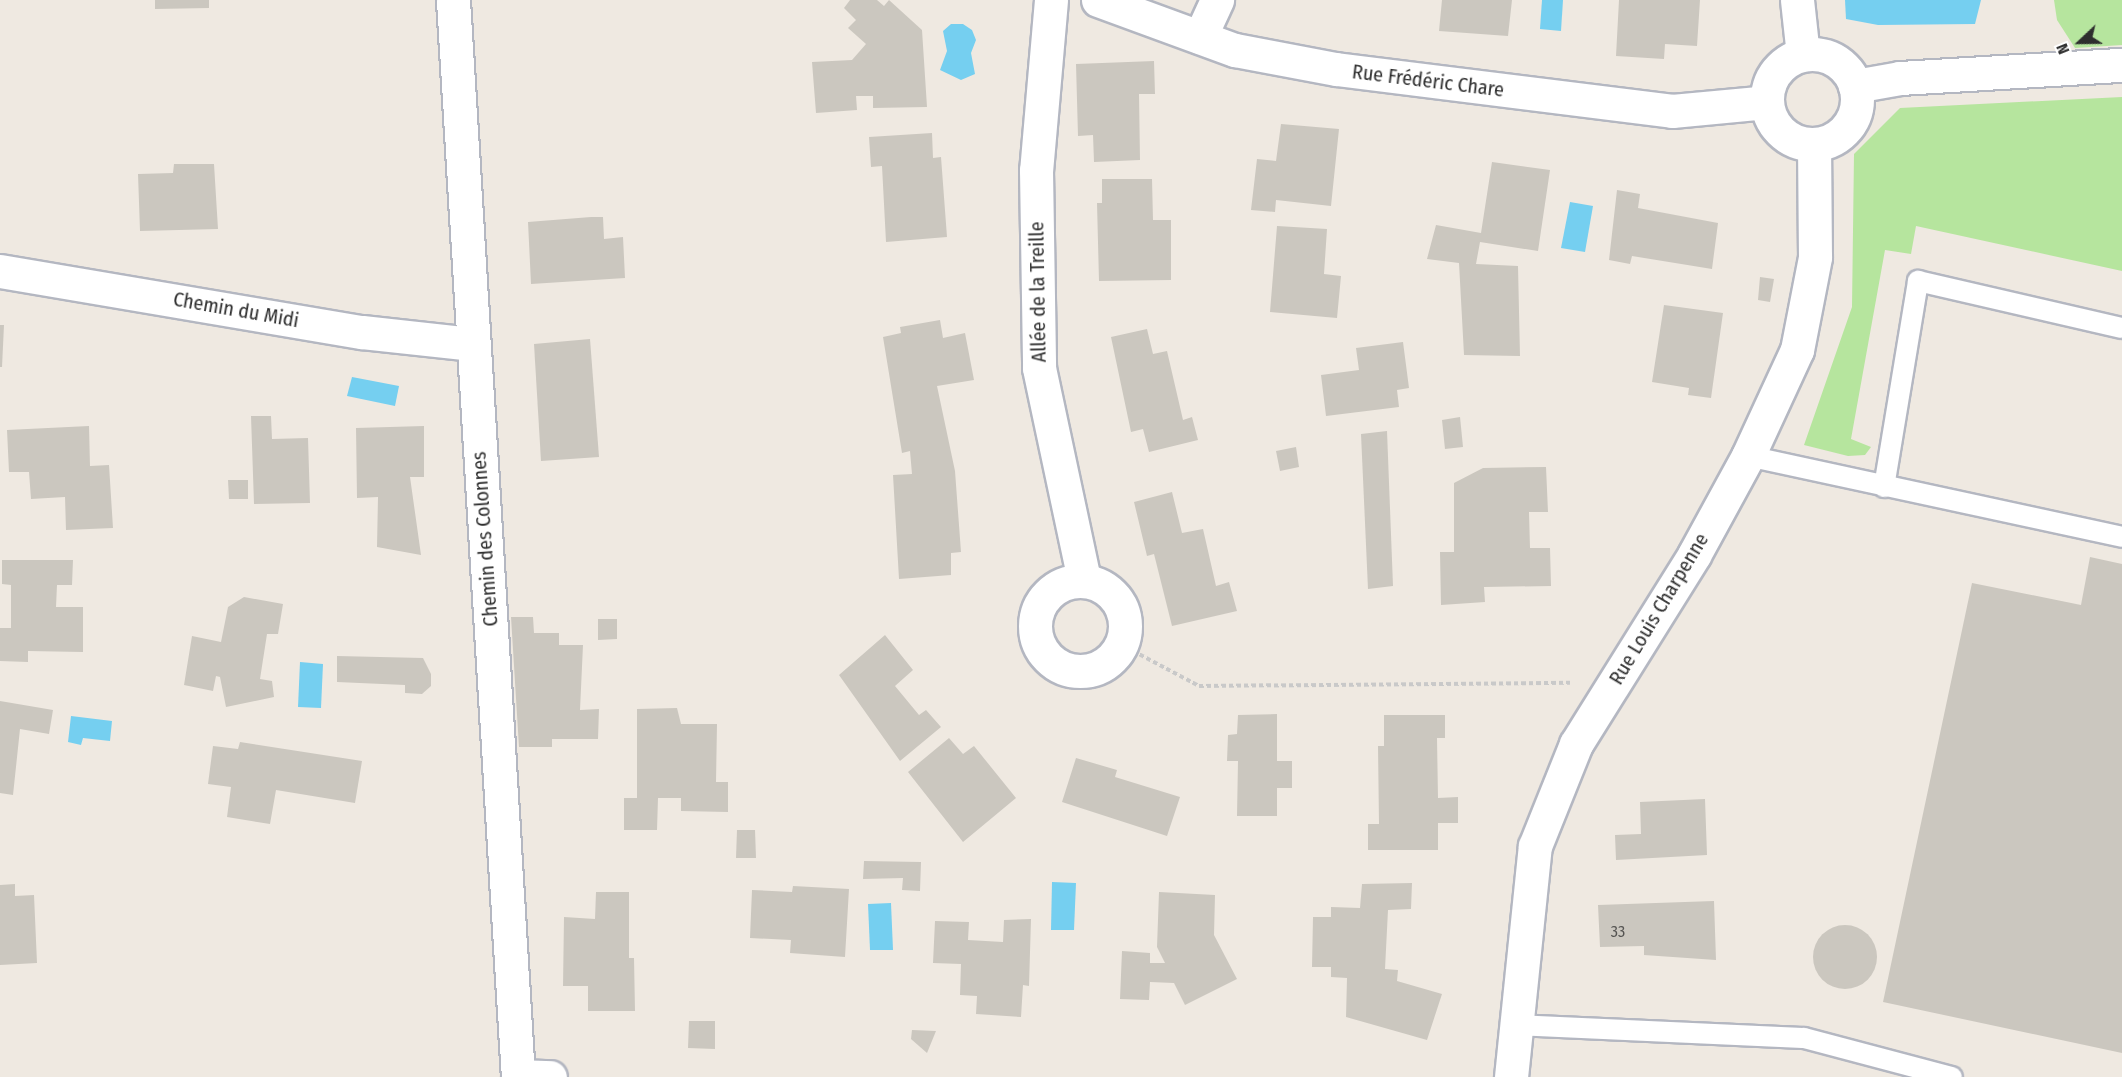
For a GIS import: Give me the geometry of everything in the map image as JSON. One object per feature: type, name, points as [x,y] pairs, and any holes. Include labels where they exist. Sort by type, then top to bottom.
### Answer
[{"type":"street","name":"Chemin des Colonnes","points":[[453,0],[518,1077]]},
{"type":"street","name":"Allée de la Treille","points":[[1051,0],[1036,170],[1039,368],[1084,579]]},
{"type":"street","name":"Rue Frédéric Chare","points":[[1098,0],[1235,50],[1336,69],[1672,111],[1767,102]]},
{"type":"street","points":[[1200,37],[1217,0]]},
{"type":"street","points":[[1797,0],[1803,55]]},
{"type":"street","points":[[1819,54],[1837,62],[1855,86],[1857,106],[1847,128],[1836,138],[1815,145],[1784,135],[1769,116],[1767,102],[1775,74],[1785,63],[1803,55],[1819,54]]},
{"type":"street","points":[[1855,86],[1900,78],[2122,65]]},
{"type":"street","name":"Rue Louis Charpenne","points":[[1510,1077],[1535,846],[1576,744],[1694,555],[1748,456],[1797,350],[1815,257],[1815,145]]},
{"type":"street","name":"Chemin du Midi","points":[[0,271],[362,332],[473,344]]},
{"type":"street","points":[[1084,579],[1113,592],[1126,622],[1118,653],[1092,671],[1060,668],[1037,645],[1035,613],[1053,587],[1084,579]]},
{"type":"street","points":[[518,1077],[550,1077]]},
{"type":"lane","points":[[1884,487],[1918,281],[2122,328]]},
{"type":"lane","points":[[1748,456],[2122,537]]},
{"type":"lane","points":[[1514,1025],[1804,1038],[1952,1077]]},
{"type":"path","points":[[1120,644],[1199,686],[1561,681],[1609,692]]},
{"type":"green space","points":[[2054,0],[2122,0],[2122,45],[2075,48],[2057,20]]},
{"type":"green space","points":[[2122,97],[2122,271],[1916,226],[1911,254],[1885,250],[1851,439],[1871,447],[1865,455],[1848,456],[1804,445],[1852,307],[1854,154],[1900,108]]},
{"type":"water","points":[[1542,0],[1563,0],[1561,31],[1540,29]]},
{"type":"water","points":[[1845,0],[1981,0],[1975,24],[1878,25],[1846,19]]},
{"type":"water","points":[[951,24],[963,24],[972,30],[976,40],[971,53],[975,74],[961,80],[940,70],[947,51],[943,31]]},
{"type":"water","points":[[1570,202],[1593,206],[1585,252],[1561,248]]},
{"type":"water","points":[[352,377],[399,386],[395,406],[347,396]]},
{"type":"water","points":[[300,662],[323,664],[321,708],[298,707]]},
{"type":"water","points":[[71,716],[112,721],[110,741],[83,738],[81,745],[68,742]]},
{"type":"water","points":[[1052,882],[1076,883],[1074,930],[1051,930]]},
{"type":"water","points":[[891,903],[893,950],[870,950],[868,904]]},
{"type":"building","points":[[155,0],[209,0],[209,8],[155,9]]},
{"type":"building","points":[[850,0],[877,0],[884,6],[889,0],[922,30],[927,107],[873,108],[873,96],[856,96],[857,110],[816,113],[812,62],[852,60],[866,44],[848,28],[856,20],[844,8]]},
{"type":"building","points":[[1442,0],[1512,0],[1508,36],[1439,31]]},
{"type":"building","points":[[1619,0],[1700,0],[1697,46],[1665,44],[1664,59],[1616,56]]},
{"type":"building","points":[[1154,61],[1155,94],[1139,94],[1140,160],[1094,162],[1093,135],[1078,136],[1076,64]]},
{"type":"building","points":[[1281,124],[1339,129],[1331,206],[1276,200],[1275,212],[1251,210],[1257,159],[1276,161]]},
{"type":"building","points":[[932,133],[933,158],[941,157],[947,237],[886,242],[882,166],[871,167],[869,137]]},
{"type":"building","points":[[1492,162],[1550,170],[1538,251],[1480,242],[1476,264],[1518,266],[1520,356],[1464,355],[1459,263],[1427,259],[1436,225],[1481,233]]},
{"type":"building","points":[[174,164],[214,164],[218,229],[140,231],[138,174],[173,173]]},
{"type":"building","points":[[1102,179],[1152,179],[1153,220],[1171,220],[1171,280],[1099,281],[1097,203],[1102,203]]},
{"type":"building","points":[[1617,190],[1640,194],[1638,208],[1718,223],[1712,269],[1632,256],[1630,264],[1609,260]]},
{"type":"building","points":[[603,217],[604,239],[623,237],[625,278],[531,284],[528,222]]},
{"type":"building","points":[[1277,226],[1327,229],[1324,274],[1341,276],[1337,318],[1270,312]]},
{"type":"building","points":[[1760,277],[1774,279],[1770,302],[1758,300]]},
{"type":"building","points":[[1664,305],[1723,313],[1711,398],[1688,395],[1689,388],[1652,382]]},
{"type":"building","points":[[940,320],[943,338],[965,333],[974,380],[937,386],[955,471],[961,552],[951,553],[951,575],[899,579],[893,475],[912,474],[910,451],[902,453],[883,337],[901,333],[900,327]]},
{"type":"building","points":[[0,325],[4,325],[2,367],[0,367]]},
{"type":"building","points":[[1147,329],[1153,354],[1167,351],[1183,420],[1192,417],[1198,440],[1149,452],[1143,429],[1131,432],[1111,337]]},
{"type":"building","points":[[590,339],[599,457],[541,461],[534,344]]},
{"type":"building","points":[[1403,342],[1409,388],[1397,390],[1399,407],[1326,416],[1321,375],[1359,370],[1356,348]]},
{"type":"building","points":[[251,416],[271,416],[272,439],[308,438],[310,503],[254,504]]},
{"type":"building","points":[[1460,417],[1463,447],[1445,449],[1442,420]]},
{"type":"building","points":[[89,426],[90,466],[109,465],[113,528],[66,530],[65,497],[31,499],[29,472],[9,472],[7,430]]},
{"type":"building","points":[[424,426],[424,477],[410,477],[421,555],[377,547],[378,497],[357,498],[356,428]]},
{"type":"building","points":[[1387,431],[1393,586],[1368,589],[1361,434]]},
{"type":"building","points":[[1296,447],[1299,467],[1280,471],[1276,451]]},
{"type":"building","points":[[1546,467],[1548,512],[1529,512],[1530,548],[1550,548],[1551,586],[1484,587],[1485,602],[1441,605],[1440,552],[1454,552],[1454,483],[1483,468]]},
{"type":"building","points":[[228,480],[248,480],[248,499],[229,499]]},
{"type":"building","points":[[1172,492],[1182,533],[1203,529],[1216,586],[1229,582],[1237,611],[1172,626],[1154,554],[1147,556],[1134,502]]},
{"type":"building","points":[[2090,557],[2122,564],[2122,1053],[1883,1002],[1972,583],[2081,605]]},
{"type":"building","points":[[2,560],[73,560],[72,585],[57,585],[56,607],[83,607],[83,652],[28,651],[28,662],[0,661],[0,628],[11,628],[11,585],[2,584]]},
{"type":"building","points":[[244,597],[283,604],[278,634],[267,634],[260,679],[272,681],[274,697],[226,707],[220,677],[216,676],[213,691],[184,685],[192,636],[221,642],[228,607]]},
{"type":"building","points":[[511,617],[533,617],[534,633],[559,633],[559,645],[583,645],[580,710],[599,709],[598,739],[552,739],[552,747],[519,747]]},
{"type":"building","points":[[598,619],[617,619],[617,639],[598,640]]},
{"type":"building","points":[[885,635],[913,670],[895,686],[919,715],[926,710],[941,727],[900,761],[839,675]]},
{"type":"building","points":[[337,656],[423,658],[431,674],[431,686],[422,694],[405,693],[405,685],[337,682]]},
{"type":"building","points":[[0,701],[53,710],[49,734],[20,729],[13,795],[0,793]]},
{"type":"building","points":[[677,708],[681,724],[717,724],[716,782],[728,782],[728,812],[681,811],[681,798],[658,798],[657,830],[624,830],[624,798],[637,798],[637,709]]},
{"type":"building","points":[[1277,714],[1277,761],[1292,761],[1292,788],[1277,788],[1277,816],[1237,816],[1238,761],[1227,761],[1228,735],[1237,734],[1238,715]]},
{"type":"building","points":[[1384,715],[1445,715],[1445,738],[1437,738],[1438,798],[1458,797],[1458,823],[1438,823],[1438,850],[1368,850],[1368,824],[1379,824],[1378,746],[1384,746]]},
{"type":"building","points":[[949,738],[963,754],[974,746],[1016,798],[963,842],[908,772]]},
{"type":"building","points":[[240,742],[362,761],[355,803],[276,790],[270,824],[227,817],[231,787],[208,784],[213,746],[238,749]]},
{"type":"building","points":[[1076,758],[1117,770],[1115,777],[1180,797],[1167,836],[1062,802]]},
{"type":"building","points":[[1705,799],[1707,855],[1616,860],[1615,835],[1641,834],[1640,802]]},
{"type":"building","points":[[737,830],[755,830],[756,858],[736,858]]},
{"type":"building","points":[[864,861],[921,862],[920,891],[902,890],[903,878],[863,879]]},
{"type":"building","points":[[1412,883],[1411,909],[1388,910],[1385,969],[1398,970],[1397,981],[1442,994],[1427,1040],[1346,1017],[1347,978],[1331,977],[1331,967],[1312,967],[1313,917],[1331,917],[1331,907],[1360,908],[1362,884]]},
{"type":"building","points":[[15,884],[15,896],[34,895],[37,963],[0,965],[0,885]]},
{"type":"building","points":[[793,886],[849,889],[845,957],[790,953],[791,940],[750,938],[752,890],[792,892]]},
{"type":"building","points":[[596,892],[629,892],[629,958],[634,958],[635,1011],[588,1011],[588,986],[563,986],[564,917],[595,919]]},
{"type":"building","points":[[1159,892],[1215,895],[1214,935],[1237,979],[1185,1005],[1174,983],[1150,982],[1149,1000],[1120,999],[1122,951],[1150,953],[1150,963],[1165,963],[1157,947]]},
{"type":"building","points":[[1714,901],[1716,960],[1644,955],[1644,946],[1600,947],[1598,905]]},
{"type":"building","points":[[1031,919],[1029,986],[1023,985],[1021,1017],[976,1014],[977,996],[960,995],[961,964],[933,963],[935,921],[969,922],[968,940],[1003,942],[1004,920]]},
{"type":"building","points":[[1839,925],[1851,925],[1868,934],[1875,945],[1877,957],[1875,969],[1868,980],[1851,989],[1839,989],[1827,984],[1818,975],[1813,963],[1813,951],[1818,939],[1827,930]]},
{"type":"building","points":[[689,1021],[715,1021],[715,1049],[688,1048]]},
{"type":"building","points":[[912,1030],[936,1031],[927,1053],[911,1039]]}]
